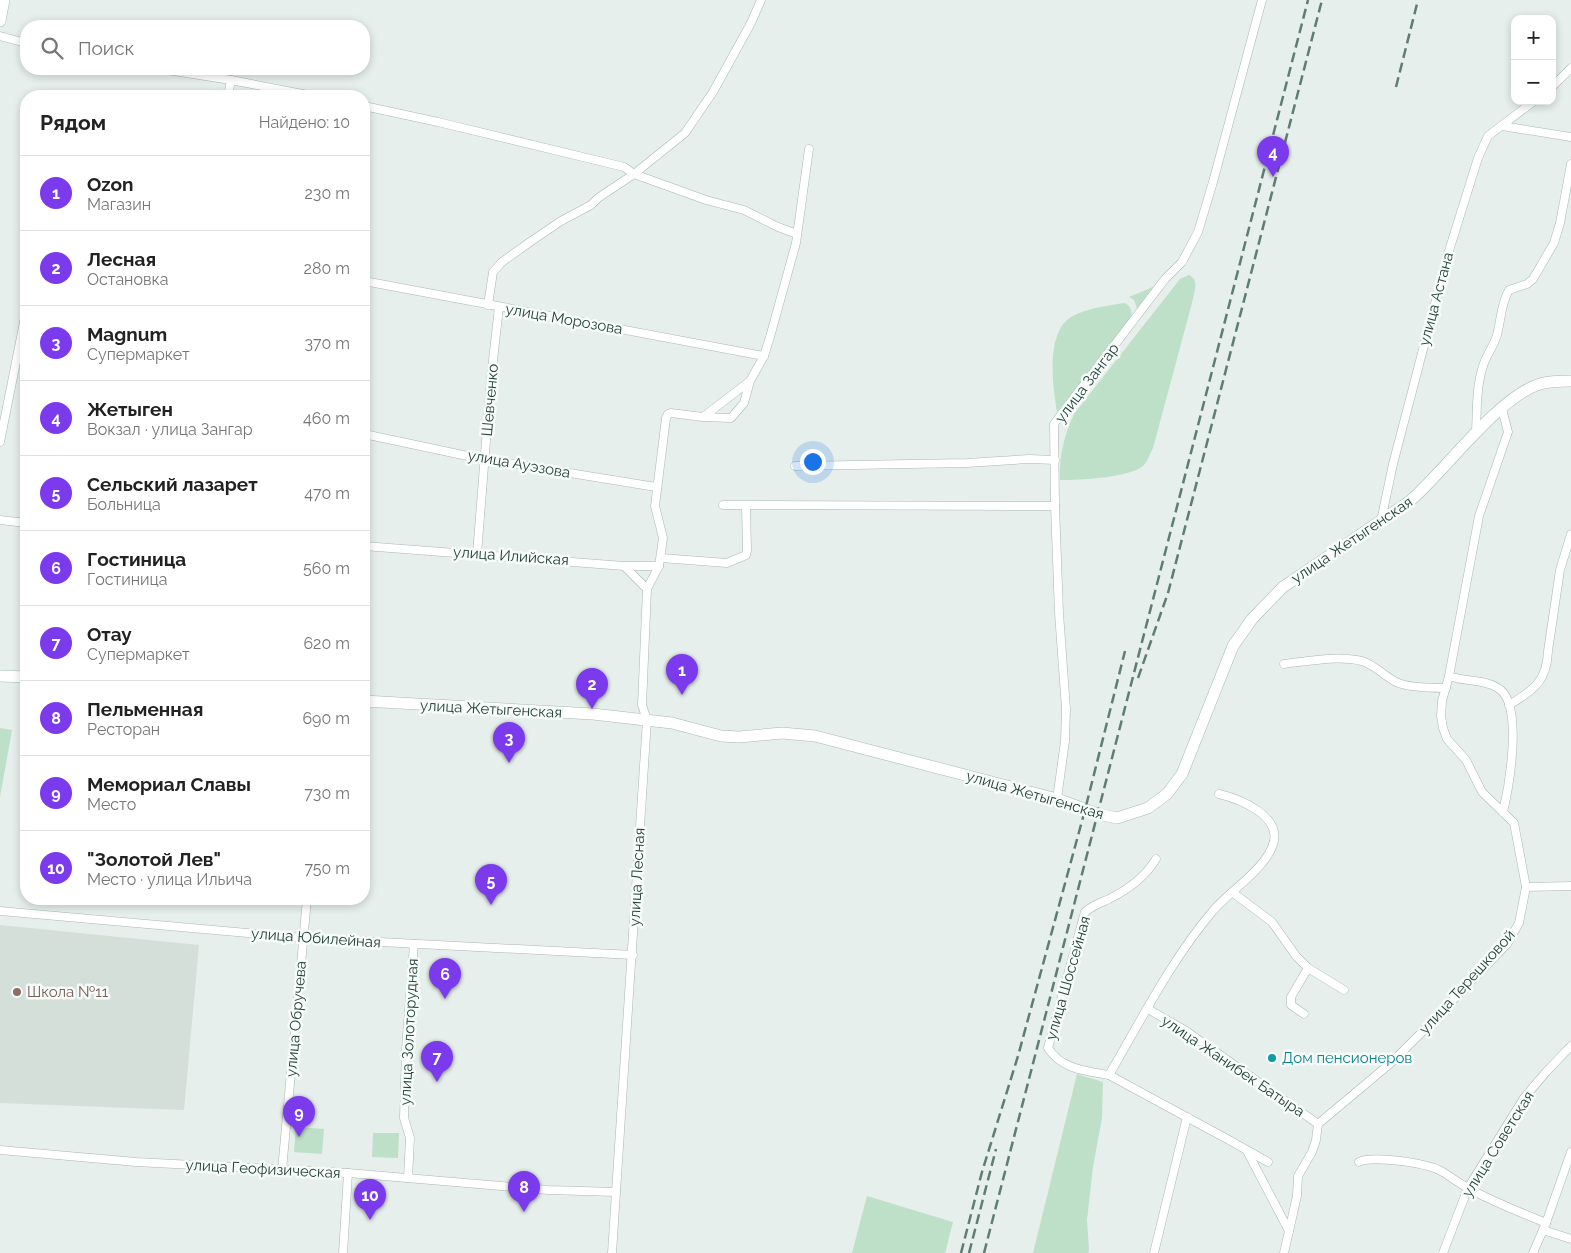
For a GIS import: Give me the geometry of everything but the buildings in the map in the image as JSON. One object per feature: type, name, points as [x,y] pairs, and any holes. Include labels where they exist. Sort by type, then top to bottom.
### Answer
[{"type":"main road","points":[[0,21],[4,0]]},
{"type":"main road","name":"улица Жетыгенская","points":[[370,701],[593,714],[672,722],[721,736],[739,737],[782,733],[815,736],[1058,799],[1098,814],[1117,818],[1148,808],[1167,794],[1182,774],[1189,761],[1233,646],[1252,619],[1283,587],[1410,501],[1426,488],[1476,434],[1520,394],[1540,384],[1562,380],[1571,381]]},
{"type":"main road","points":[[0,676],[20,677]]},
{"type":"street","points":[[488,306],[493,272],[502,262],[634,174],[684,132],[713,92],[751,23],[761,0]]},
{"type":"street","name":"улица Зангар","points":[[1058,799],[1065,741],[1066,709],[1059,613],[1054,424],[1165,279],[1182,262],[1198,232],[1262,0]]},
{"type":"street","points":[[0,36],[20,41]]},
{"type":"street","points":[[1556,83],[1571,68]]},
{"type":"street","points":[[199,75],[282,90]]},
{"type":"street","points":[[229,90],[231,80]]},
{"type":"street","name":"улица Астана","points":[[1381,521],[1393,464],[1448,254],[1478,158],[1488,136],[1529,105]]},
{"type":"street","points":[[370,107],[624,167],[634,174],[706,200],[744,210],[797,234]]},
{"type":"street","points":[[1502,126],[1571,137]]},
{"type":"street","points":[[656,487],[666,416],[671,413],[731,418],[744,403],[750,381],[764,356],[797,234],[809,150]]},
{"type":"street","points":[[1476,434],[1478,390],[1484,363],[1496,338],[1504,301],[1509,290],[1527,284],[1532,279],[1554,243],[1560,223],[1571,164]]},
{"type":"street","name":"улица Морозова","points":[[370,282],[488,306],[764,356]]},
{"type":"street","name":"Шевченко","points":[[477,554],[491,378],[499,307]]},
{"type":"street","points":[[0,442],[20,342]]},
{"type":"street","points":[[702,417],[750,381]]},
{"type":"street","name":"улица Терешковой","points":[[1318,1124],[1392,1062],[1455,1000],[1506,944],[1520,923],[1526,886],[1514,823],[1482,792],[1466,760],[1447,739],[1441,716],[1442,701],[1449,676],[1479,516],[1508,432],[1502,409]]},
{"type":"street","name":"улица Ауэзова","points":[[370,435],[485,459],[656,487]]},
{"type":"street","points":[[795,466],[968,463],[1030,459],[1055,460]]},
{"type":"street","name":"улица Лесная","points":[[612,1253],[647,720],[642,705],[647,589],[660,562],[663,535],[655,506],[656,487]]},
{"type":"street","points":[[723,505],[1055,506]]},
{"type":"street","name":"улица Илийская","points":[[370,546],[624,566],[660,562],[727,563],[746,555],[746,506]]},
{"type":"street","points":[[0,520],[20,522]]},
{"type":"street","points":[[1509,705],[1533,688],[1544,677],[1548,664],[1548,651],[1560,570],[1571,534]]},
{"type":"street","points":[[624,566],[647,589]]},
{"type":"street","points":[[1284,664],[1317,660],[1351,659],[1371,665],[1399,683],[1446,688]]},
{"type":"street","points":[[1449,676],[1460,680],[1489,684],[1500,689],[1509,705],[1514,734],[1511,775],[1503,812]]},
{"type":"street","points":[[1219,794],[1250,806],[1269,820],[1274,830],[1274,840],[1270,852],[1260,865],[1212,912],[1190,940],[1109,1075],[1268,1162]]},
{"type":"street","name":"улица Шоссейная","points":[[1109,1075],[1070,1067],[1060,1062],[1048,1048],[1085,912],[1094,905],[1109,899],[1130,886],[1152,866],[1156,859]]},
{"type":"street","points":[[1526,886],[1571,886]]},
{"type":"street","points":[[1232,892],[1272,922],[1296,956],[1308,968],[1344,990]]},
{"type":"street","name":"улица Обручева","points":[[282,1170],[307,905]]},
{"type":"street","name":"улица Юбилейная","points":[[0,912],[304,938],[633,955]]},
{"type":"street","name":"улица Золоторудная","points":[[408,1178],[410,1138],[404,1118],[406,1050],[414,944]]},
{"type":"street","points":[[1304,1014],[1291,1005],[1291,997],[1308,968]]},
{"type":"street","name":"улица Жанибек Батыра","points":[[1148,1009],[1186,1032],[1318,1124]]},
{"type":"street","name":"улица Советская","points":[[1444,1253],[1468,1188],[1524,1098],[1571,1046]]},
{"type":"street","points":[[1154,1253],[1187,1117]]},
{"type":"street","points":[[1284,1253],[1298,1196],[1298,1176],[1312,1152],[1318,1124]]},
{"type":"street","name":"улица Геофизическая","points":[[0,1150],[136,1162],[348,1173],[548,1190],[616,1192]]},
{"type":"street","points":[[1246,1150],[1289,1231]]},
{"type":"street","points":[[1533,1253],[1570,1155]]},
{"type":"street","points":[[1359,1162],[1373,1158],[1390,1159],[1437,1169],[1468,1188],[1571,1239]]},
{"type":"street","points":[[343,1253],[348,1173]]},
{"type":"shaded area","points":[[0,925],[199,945],[184,1110],[0,1103]]},
{"type":"green space","points":[[1189,275],[1195,283],[1194,295],[1153,448],[1147,461],[1144,465],[1128,473],[1092,479],[1060,480],[1063,446],[1074,414],[1180,279]]},
{"type":"green space","points":[[1155,286],[1138,311],[1134,300],[1129,297]]},
{"type":"green space","points":[[1124,303],[1131,309],[1132,319],[1057,412],[1053,361],[1057,335],[1063,325],[1071,317],[1083,311]]},
{"type":"green space","points":[[0,728],[12,730],[0,797]]},
{"type":"green space","points":[[1077,1074],[1103,1082],[1102,1118],[1093,1167],[1087,1220],[1089,1250],[1088,1253],[1033,1253]]},
{"type":"green space","points":[[296,1127],[324,1129],[322,1154],[294,1152]]},
{"type":"green space","points":[[373,1133],[399,1133],[398,1158],[372,1157]]},
{"type":"green space","points":[[867,1196],[953,1222],[945,1253],[852,1253]]},
{"type":"railway","points":[[984,1253],[1308,0]]},
{"type":"railway","points":[[1138,678],[1168,593],[1322,0]]},
{"type":"railway","points":[[1396,87],[1418,0]]},
{"type":"railway","points":[[961,1253],[982,1172],[1018,1056],[1085,810],[1125,651]]},
{"type":"railway","points":[[969,1253],[996,1149]]},
{"type":"place","name":"Жетыген","points":[[1273,177]]},
{"type":"place","name":"Ozon","points":[[682,695]]},
{"type":"place","name":"Лесная","points":[[592,709]]},
{"type":"place","name":"Magnum","points":[[509,763]]},
{"type":"place","name":"Сельский лазарет","points":[[491,905]]},
{"type":"place","name":"Школа №11","points":[[17,992]]},
{"type":"place","name":"Гостиница","points":[[445,999]]},
{"type":"place","name":"Дом пенсионеров","points":[[1272,1058]]},
{"type":"place","name":"Отау","points":[[437,1082]]},
{"type":"place","name":"Мемориал Славы","points":[[299,1137]]},
{"type":"place","name":"Пельменная","points":[[524,1212]]},
{"type":"place","name":"\"Золотой Лев\"","points":[[370,1220]]}]
